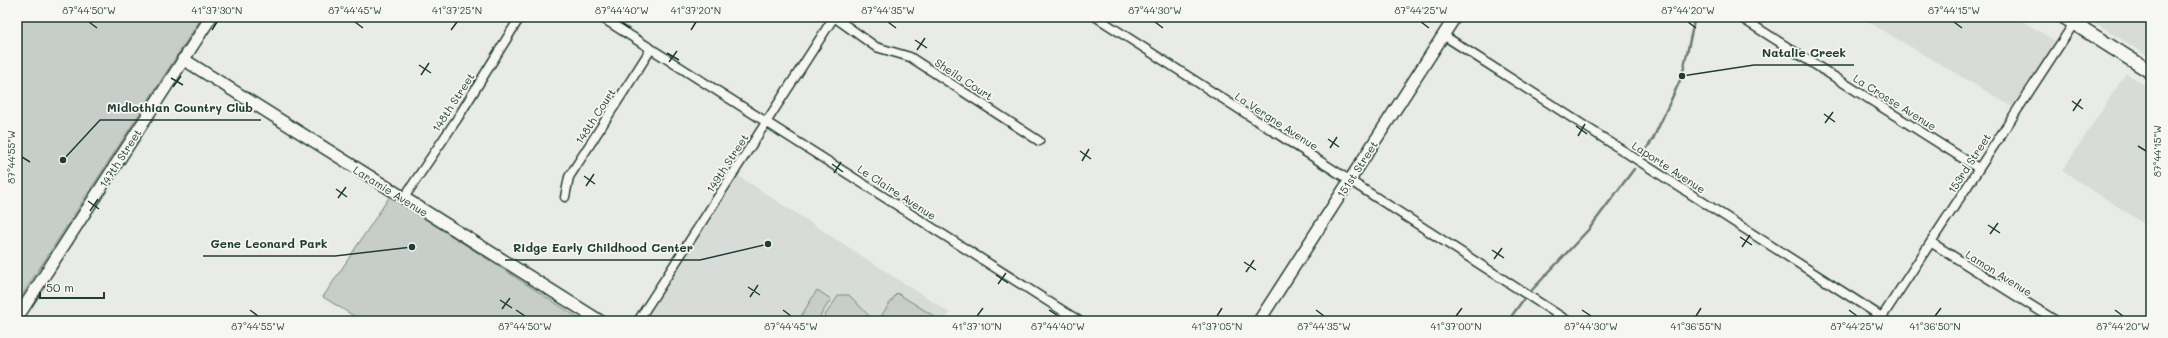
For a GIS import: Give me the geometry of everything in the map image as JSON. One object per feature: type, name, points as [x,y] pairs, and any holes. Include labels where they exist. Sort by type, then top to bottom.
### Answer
[{"type":"main road","points":[[2072,19],[2151,72]]},
{"type":"street","name":"147th Street","points":[[17,318],[211,17]]},
{"type":"street","name":"148th Street","points":[[403,198],[457,119],[520,17]]},
{"type":"street","name":"Le Claire Avenue","points":[[601,17],[1079,321]]},
{"type":"street","name":"149th Street","points":[[638,321],[834,17]]},
{"type":"street","name":"Sheila Court","points":[[834,17],[876,47],[910,57],[1038,141]]},
{"type":"street","name":"La Vergne Avenue","points":[[1096,17],[1568,321]]},
{"type":"street","name":"151st Street","points":[[1259,321],[1455,17]]},
{"type":"street","name":"La Crosse Avenue","points":[[1740,17],[1978,168]]},
{"type":"street","name":"153rd Street","points":[[1881,319],[1932,243],[2072,19]]},
{"type":"street","name":"Laporte Avenue","points":[[1444,35],[1881,319]]},
{"type":"street","name":"148th Court","points":[[565,197],[569,177],[651,49]]},
{"type":"street","name":"Laramie Avenue","points":[[183,60],[600,321]]},
{"type":"street","name":"Lamon Avenue","points":[[1932,243],[2056,321]]},
{"type":"shaded area","points":[[17,17],[202,17],[17,303]]},
{"type":"shaded area","points":[[1860,17],[2016,17],[2065,47],[2021,112]]},
{"type":"shaded area","points":[[2086,17],[2151,17],[2151,58]]},
{"type":"shaded area","points":[[2126,73],[2151,89],[2151,228],[2062,171]]},
{"type":"shaded area","points":[[737,175],[950,313],[945,321],[644,321]]},
{"type":"shaded area","points":[[390,196],[583,321],[362,321],[323,297]]},
{"type":"shaded area","points":[[817,290],[831,299],[817,321],[798,321]]},
{"type":"shaded area","points":[[897,293],[937,318],[937,321],[880,321],[883,313]]},
{"type":"shaded area","points":[[839,295],[849,295],[874,321],[821,321]]},
{"type":"waterway","points":[[1643,154],[1653,139],[1682,76],[1695,17]]},
{"type":"waterway","points":[[1532,290],[1589,229],[1634,169]]},
{"type":"waterway","points":[[1508,321],[1523,300]]},
{"type":"place","name":"Natalie Creek","points":[[1682,76]]},
{"type":"place","name":"Midlothian Country Club","points":[[63,160]]},
{"type":"place","name":"Ridge Early Childhood Center","points":[[768,244]]},
{"type":"place","name":"Gene Leonard Park","points":[[412,247]]}]
